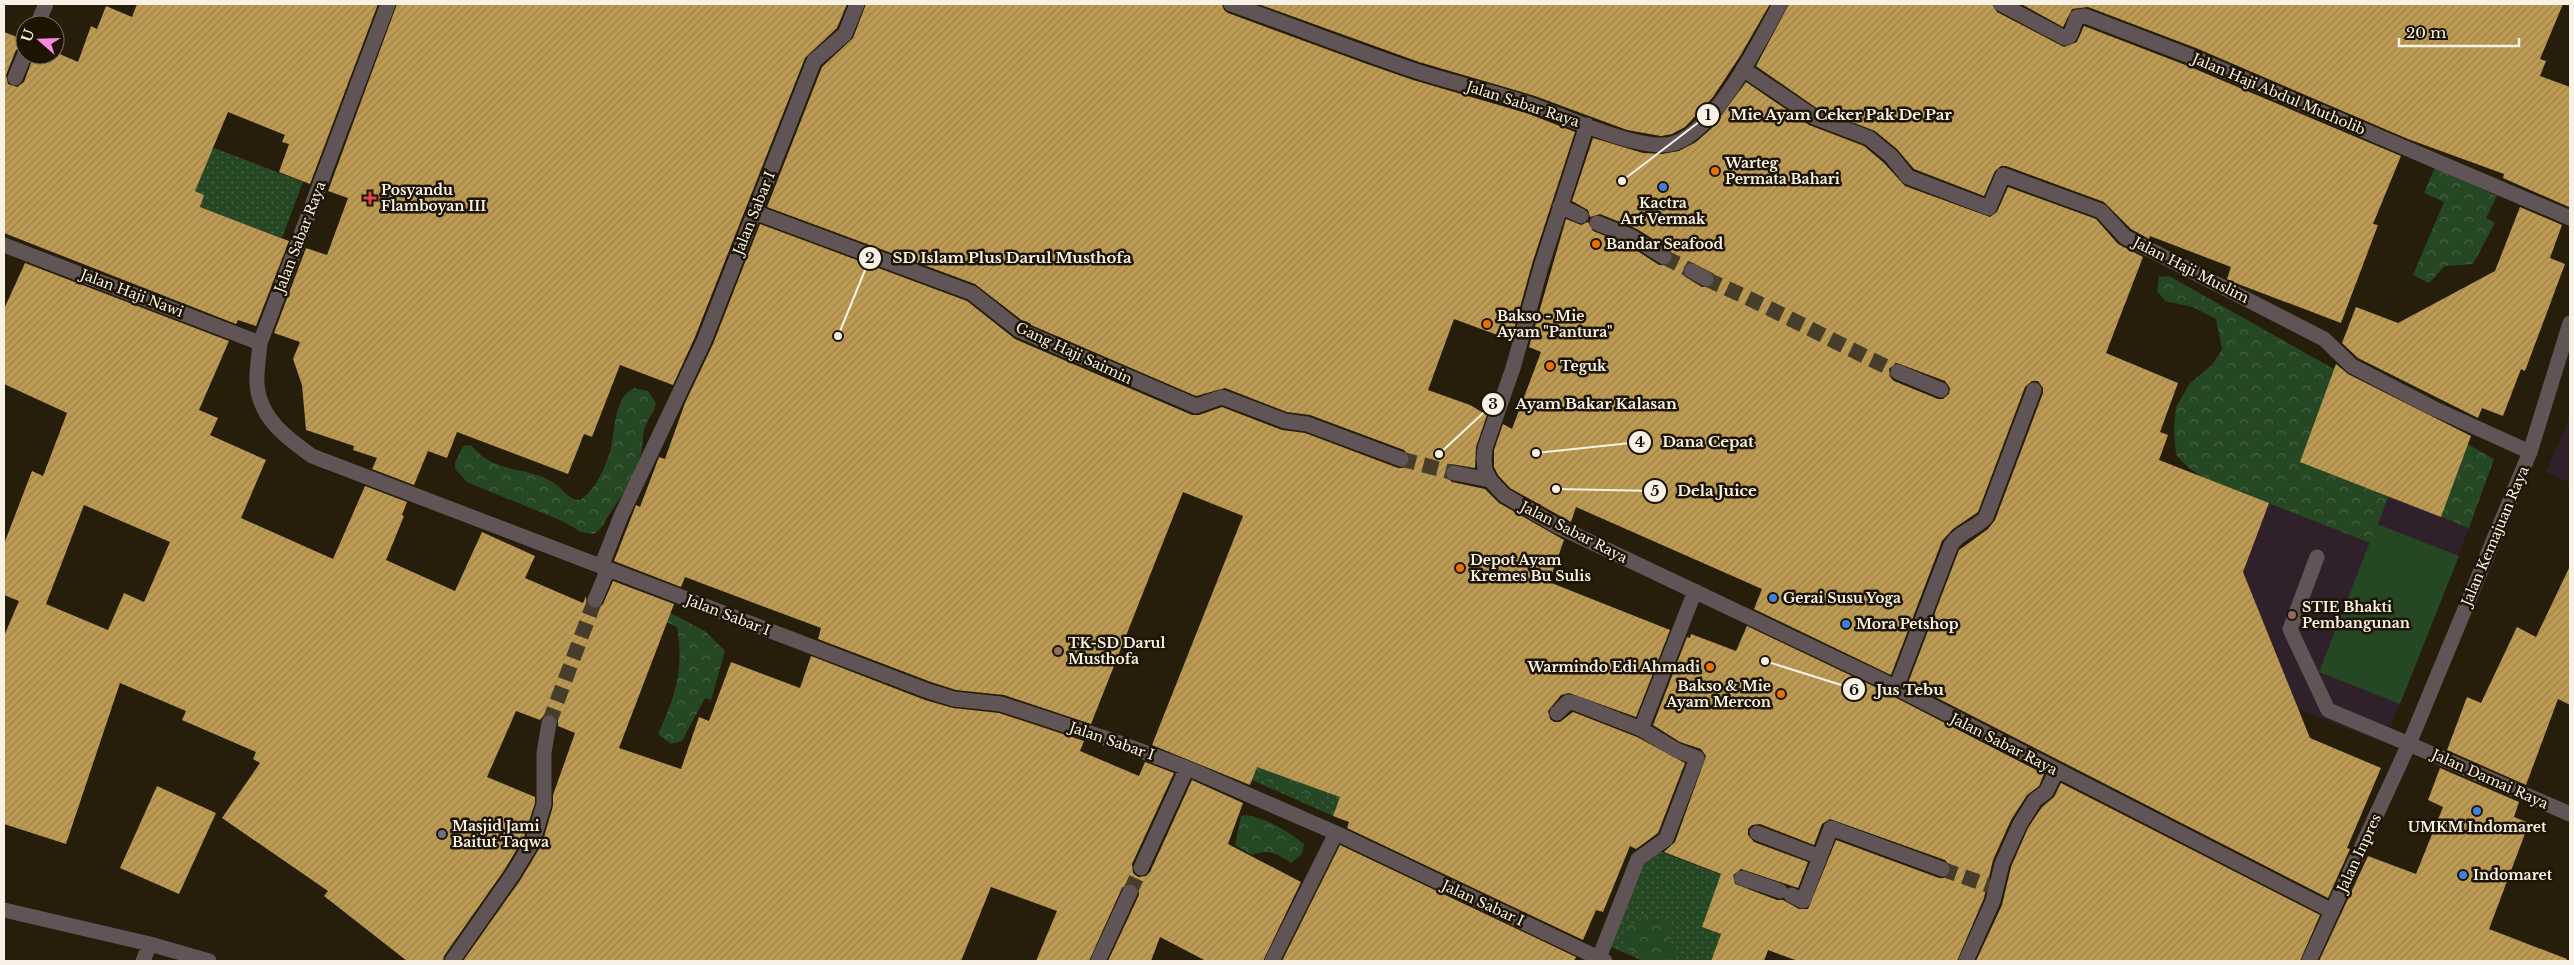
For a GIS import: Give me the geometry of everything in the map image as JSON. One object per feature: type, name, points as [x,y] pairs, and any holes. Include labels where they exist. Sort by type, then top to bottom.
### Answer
[{"type":"street","name":"Jalan Sabar Raya","points":[[312,456],[284,436],[266,416],[257,386],[260,342],[388,4]]},
{"type":"street","name":"Jalan Sabar I","points":[[604,568],[621,516],[704,340],[814,61],[845,34],[857,4]]},
{"type":"street","name":"Jalan Sabar Raya","points":[[1231,4],[1415,70],[1530,104],[1587,125],[1560,206],[1513,368],[1485,448],[1485,470],[1490,480],[1504,495],[1528,511],[1896,688],[2332,910]]},
{"type":"street","points":[[1587,125],[1649,145],[1674,144],[1692,135],[1705,123],[1743,69],[1780,4]]},
{"type":"street","name":"Jalan Haji Abdul Mutholib","points":[[2002,4],[2065,38],[2070,36],[2077,17],[2085,16],[2192,56],[2570,218]]},
{"type":"street","points":[[15,78],[20,65]]},
{"type":"street","name":"Jalan Haji Muslim","points":[[1743,69],[1814,116],[1869,138],[1891,156],[1908,177],[1989,208],[2003,175],[2102,211],[2125,237],[2324,339],[2352,366],[2433,408],[2530,452]]},
{"type":"street","points":[[1560,206],[1581,216]]},
{"type":"street","name":"Gang Haji Saimin","points":[[754,212],[972,293],[1019,330],[1196,406],[1222,397],[1285,422],[1307,424],[1401,459]]},
{"type":"street","points":[[1597,223],[1632,237],[1664,257]]},
{"type":"street","name":"Jalan Haji Nawi","points":[[4,245],[260,342]]},
{"type":"street","points":[[1692,271],[1706,279]]},
{"type":"street","name":"Jalan Kemajuan Raya","points":[[2409,744],[2530,452],[2569,330]]},
{"type":"street","points":[[1898,372],[1940,390]]},
{"type":"street","points":[[1896,688],[1950,545],[1956,537],[1974,528],[1986,517],[2034,390]]},
{"type":"street","name":"Jalan Sabar I","points":[[312,456],[928,691],[954,699],[1001,704],[1117,742],[1188,768],[1336,834],[1602,960]]},
{"type":"street","points":[[1454,472],[1490,480]]},
{"type":"street","name":"Jalan Damai Raya","points":[[2317,557],[2290,629],[2328,710],[2570,814]]},
{"type":"street","points":[[595,600],[604,568]]},
{"type":"street","points":[[1641,729],[1695,591]]},
{"type":"street","points":[[1558,713],[1568,702],[1574,703],[1641,729],[1676,750],[1697,758],[1666,839],[1638,860],[1602,960]]},
{"type":"street","points":[[452,961],[513,874],[533,841],[544,804],[544,753],[549,723]]},
{"type":"street","name":"Jalan Inpres","points":[[2309,961],[2409,744]]},
{"type":"street","points":[[1141,868],[1188,768]]},
{"type":"street","points":[[1966,961],[2002,864],[2020,824],[2035,800],[2046,792],[2057,770]]},
{"type":"street","points":[[1742,878],[1803,901],[1830,828],[1942,868]]},
{"type":"street","points":[[1758,833],[1820,857]]},
{"type":"street","points":[[1272,961],[1336,834]]},
{"type":"street","points":[[1098,961],[1130,892]]},
{"type":"street","points":[[4,910],[150,944],[209,961]]},
{"type":"street","points":[[143,961],[150,944]]},
{"type":"shaded area","points":[[2570,417],[2570,483],[2546,472]]},
{"type":"shaded area","name":"STIE Bhakti Pembangunan","points":[[2204,478],[2370,543],[2389,496],[2469,528],[2384,743],[2210,674]]},
{"type":"green space","points":[[212,147],[303,182],[282,238],[200,207],[204,195],[195,191]]},
{"type":"green space","points":[[2435,167],[2497,196],[2486,218],[2495,223],[2473,264],[2445,266],[2429,283],[2413,275],[2444,202],[2424,193]]},
{"type":"green space","points":[[2169,276],[2494,459],[2469,528],[2389,496],[2370,543],[2204,478],[2189,468],[2176,455],[2174,431],[2176,407],[2190,383],[2212,365],[2222,349],[2216,319],[2193,307],[2165,301],[2157,291],[2159,277]]},
{"type":"green space","points":[[634,388],[648,391],[656,403],[645,427],[641,453],[633,476],[601,528],[594,534],[581,532],[562,521],[467,482],[455,469],[455,463],[463,446],[471,445],[489,461],[540,476],[551,481],[568,496],[580,500],[595,485],[602,472],[612,444],[618,408],[627,393]]},
{"type":"green space","points":[[2377,524],[2459,556],[2400,704],[2319,672]]},
{"type":"green space","points":[[640,597],[705,631],[725,651],[711,700],[705,698],[682,741],[671,744],[658,734],[670,707],[677,682],[680,657],[677,627],[631,605]]},
{"type":"green space","points":[[1357,752],[1333,816],[1220,766]]},
{"type":"green space","points":[[1254,764],[1332,794],[1323,800],[1314,799],[1299,790],[1282,789],[1258,775]]},
{"type":"green space","points":[[1247,815],[1270,823],[1298,839],[1304,844],[1302,854],[1291,863],[1273,853],[1263,852],[1252,855],[1235,845],[1241,816]]},
{"type":"green space","points":[[1659,851],[1722,875],[1726,866],[1742,872],[1750,884],[1745,897],[1702,927],[1721,934],[1711,961],[1643,961],[1611,947],[1647,856]]},
{"type":"green space","points":[[1645,915],[1653,916],[1658,922],[1668,920],[1672,929],[1670,941],[1677,954],[1674,961],[1643,959],[1623,945],[1624,929]]},
{"type":"building","points":[[137,4],[378,4],[310,184],[279,172],[289,144],[282,142],[285,135],[228,112],[195,191],[204,195],[200,207],[289,241],[256,326],[238,320],[236,324],[4,233],[4,32],[15,36],[15,52],[6,75],[8,84],[17,87],[24,82],[30,65],[65,65],[65,56],[78,62],[91,26],[97,29],[106,6],[132,17]]},
{"type":"building","points":[[397,4],[847,4],[837,28],[805,58],[695,337],[673,385],[620,365],[592,437],[584,434],[568,474],[457,432],[447,458],[428,451],[414,485],[372,469],[377,458],[353,450],[354,446],[306,430],[302,385],[293,359],[300,342],[274,333],[306,248],[327,255],[348,198],[328,191]]},
{"type":"building","points":[[866,4],[1222,4],[1224,10],[1228,13],[1367,64],[1413,80],[1529,114],[1575,132],[1532,264],[1511,340],[1454,319],[1428,390],[1470,405],[1487,415],[1476,447],[1475,468],[1451,464],[1447,467],[1445,476],[1452,482],[1485,489],[1499,503],[1564,540],[1549,582],[1670,630],[1636,717],[1569,693],[1561,695],[1548,711],[1550,719],[1554,722],[1560,722],[1573,712],[1637,737],[1685,763],[1658,833],[1636,849],[1630,846],[1603,912],[1596,910],[1583,940],[1347,828],[1349,822],[1333,816],[1340,797],[1257,767],[1250,785],[1152,745],[1243,516],[1183,492],[1091,724],[1004,695],[956,690],[931,682],[818,639],[821,628],[685,577],[681,587],[614,561],[636,505],[640,507],[659,457],[665,459],[685,403],[713,344],[760,224],[967,301],[1015,339],[1192,415],[1199,415],[1222,407],[1282,430],[1305,433],[1398,468],[1403,468],[1410,463],[1410,457],[1404,450],[1310,415],[1287,412],[1225,388],[1196,396],[1024,322],[975,284],[767,207],[822,67],[853,38]]},
{"type":"building","points":[[1258,4],[1770,4],[1740,56],[1713,97],[1685,127],[1672,134],[1661,136],[1627,130],[1535,96],[1419,62]]},
{"type":"building","points":[[1789,4],[1992,4],[1997,12],[2064,47],[2077,42],[2084,26],[2188,66],[2401,156],[2373,224],[2378,225],[2341,323],[2227,279],[2231,267],[2150,236],[2149,239],[2131,229],[2104,202],[2006,166],[2001,166],[1995,171],[1984,196],[1914,169],[1897,149],[1875,131],[1818,109],[1756,66]]},
{"type":"building","points":[[2021,4],[2563,4],[2540,59],[2546,61],[2540,76],[2570,87],[2569,207],[2503,178],[2504,174],[2408,139],[2196,48],[2088,7],[2072,9],[2063,27]]},
{"type":"building","points":[[1746,82],[1809,125],[1864,146],[1884,163],[1905,186],[1990,217],[1997,212],[2008,187],[2096,219],[2118,244],[2143,257],[2106,353],[2178,383],[2160,432],[2168,435],[2159,460],[2269,503],[2243,572],[2310,738],[2381,768],[2347,848],[2350,849],[2328,898],[1908,683],[1959,550],[1988,529],[1995,520],[2043,393],[2043,388],[2038,381],[2032,381],[2025,387],[1978,512],[1953,529],[1942,541],[1891,675],[1754,609],[1762,589],[1576,507],[1571,522],[1510,488],[1498,475],[1494,467],[1494,450],[1503,424],[1512,429],[1541,352],[1529,347],[1566,219],[1581,225],[1588,222],[1593,231],[1628,245],[1659,265],[1669,265],[1673,258],[1669,249],[1637,229],[1600,214],[1590,217],[1588,210],[1572,201],[1593,138],[1643,153],[1662,154],[1679,151],[1696,142],[1712,128]],"holes":[[[1691,262],[1714,274],[1715,279],[1711,287],[1702,287],[1684,276],[1684,267]],[[1897,363],[1945,381],[1950,388],[1949,394],[1943,399],[1938,399],[1894,381],[1890,377],[1889,369]]]},
{"type":"building","points":[[2520,207],[2562,225],[2550,258],[2565,264],[2525,371],[2521,369],[2503,416],[2482,408],[2478,418],[2358,358],[2342,343],[2356,307],[2398,323],[2495,271]]},
{"type":"building","points":[[25,263],[229,341],[199,410],[218,418],[210,435],[266,460],[241,518],[333,559],[365,486],[407,502],[402,515],[404,516],[386,560],[455,591],[482,532],[535,556],[525,578],[583,603],[586,596],[587,605],[592,609],[597,609],[603,604],[613,581],[674,604],[619,748],[681,769],[699,717],[709,721],[731,662],[800,688],[811,656],[925,700],[953,708],[999,713],[1084,741],[1080,751],[1139,776],[1145,762],[1174,773],[1132,864],[1133,873],[1138,877],[1146,876],[1150,872],[1192,780],[1243,803],[1228,844],[1301,882],[1263,961],[1206,961],[1160,937],[1151,961],[1108,961],[1139,895],[1138,887],[1130,883],[1122,888],[1089,961],[1036,961],[1057,911],[991,887],[961,961],[463,961],[521,879],[542,844],[553,806],[553,795],[575,733],[558,726],[558,719],[550,714],[545,714],[540,720],[516,711],[487,777],[535,797],[535,803],[524,837],[505,869],[444,956],[443,961],[407,961],[324,896],[328,891],[222,818],[260,763],[253,759],[256,752],[182,720],[186,711],[120,683],[66,844],[4,824],[4,636],[19,601],[4,595],[4,544],[32,471],[43,476],[67,413],[4,384],[4,309]],"holes":[[[84,505],[170,542],[144,602],[124,593],[108,630],[46,604]]]},
{"type":"building","points":[[2336,364],[2348,374],[2471,436],[2441,517],[2300,462]]},
{"type":"building","points":[[2570,566],[2570,705],[2558,699],[2526,785],[2447,750],[2467,697],[2481,703],[2517,627],[2536,637]]},
{"type":"building","points":[[1747,626],[1873,686],[2044,774],[2039,786],[2027,795],[2011,820],[1993,860],[1984,898],[1957,961],[1798,961],[1768,950],[1764,961],[1711,961],[1721,934],[1702,927],[1721,874],[1664,852],[1675,842],[1706,756],[1701,749],[1680,742],[1653,725],[1687,637],[1690,638],[1691,634],[1736,651]],"holes":[[[1830,819],[1945,860],[1951,867],[1951,873],[1944,878],[1939,878],[1836,840],[1808,909],[1799,909],[1783,900],[1777,900],[1735,884],[1733,875],[1741,869],[1798,888],[1808,862],[1754,842],[1748,835],[1748,829],[1752,825],[1760,824],[1814,845],[1822,824]]]},
{"type":"building","points":[[2440,768],[2519,802],[2514,817],[2529,823],[2489,929],[2567,959],[2567,961],[2319,961],[2368,856],[2416,874],[2443,807],[2428,800]]},
{"type":"building","points":[[2061,783],[2320,915],[2300,961],[1976,961],[2002,905],[2011,867],[2028,828],[2042,807],[2054,797]]},
{"type":"building","points":[[157,786],[216,813],[179,894],[120,868]]},
{"type":"building","points":[[1340,845],[1576,957],[1574,961],[1282,961]]},
{"type":"tunnel","points":[[1664,257],[1692,271]]},
{"type":"tunnel","points":[[1706,279],[1898,372]]},
{"type":"tunnel","points":[[1401,459],[1454,473]]},
{"type":"tunnel","points":[[549,723],[595,600]]},
{"type":"tunnel","points":[[1130,892],[1141,868]]},
{"type":"tunnel","points":[[1942,869],[1990,886]]},
{"type":"place","name":"Warteg Permata Bahari","points":[[1715,171]]},
{"type":"place","name":"Mie Ayam Ceker Pak De Par","points":[[1622,181]]},
{"type":"place","name":"Kactra Art Vermak","points":[[1663,187]]},
{"type":"place","name":"Posyandu Flamboyan III","points":[[370,198]]},
{"type":"place","name":"Bandar Seafood","points":[[1596,244]]},
{"type":"place","name":"Bakso - Mie Ayam \"Pantura\"","points":[[1487,324]]},
{"type":"place","name":"SD Islam Plus Darul Musthofa","points":[[838,336]]},
{"type":"place","name":"Teguk","points":[[1550,366]]},
{"type":"place","name":"Dana Cepat","points":[[1536,453]]},
{"type":"place","name":"Ayam Bakar Kalasan","points":[[1439,454]]},
{"type":"place","name":"Dela Juice","points":[[1556,489]]},
{"type":"place","name":"Depot Ayam Kremes Bu Sulis","points":[[1460,568]]},
{"type":"place","name":"Gerai Susu Yoga","points":[[1773,598]]},
{"type":"place","name":"STIE Bhakti Pembangunan","points":[[2292,615]]},
{"type":"place","name":"Mora Petshop","points":[[1846,624]]},
{"type":"place","name":"TK-SD Darul Musthofa","points":[[1058,651]]},
{"type":"place","name":"Jus Tebu","points":[[1765,661]]},
{"type":"place","name":"Warmindo Edi Ahmadi","points":[[1710,667]]},
{"type":"place","name":"Bakso & Mie Ayam Mercon","points":[[1781,694]]},
{"type":"place","name":"UMKM Indomaret","points":[[2477,811]]},
{"type":"place","name":"Masjid Jami Baitut Taqwa","points":[[442,834]]},
{"type":"place","name":"Indomaret","points":[[2463,875]]}]
